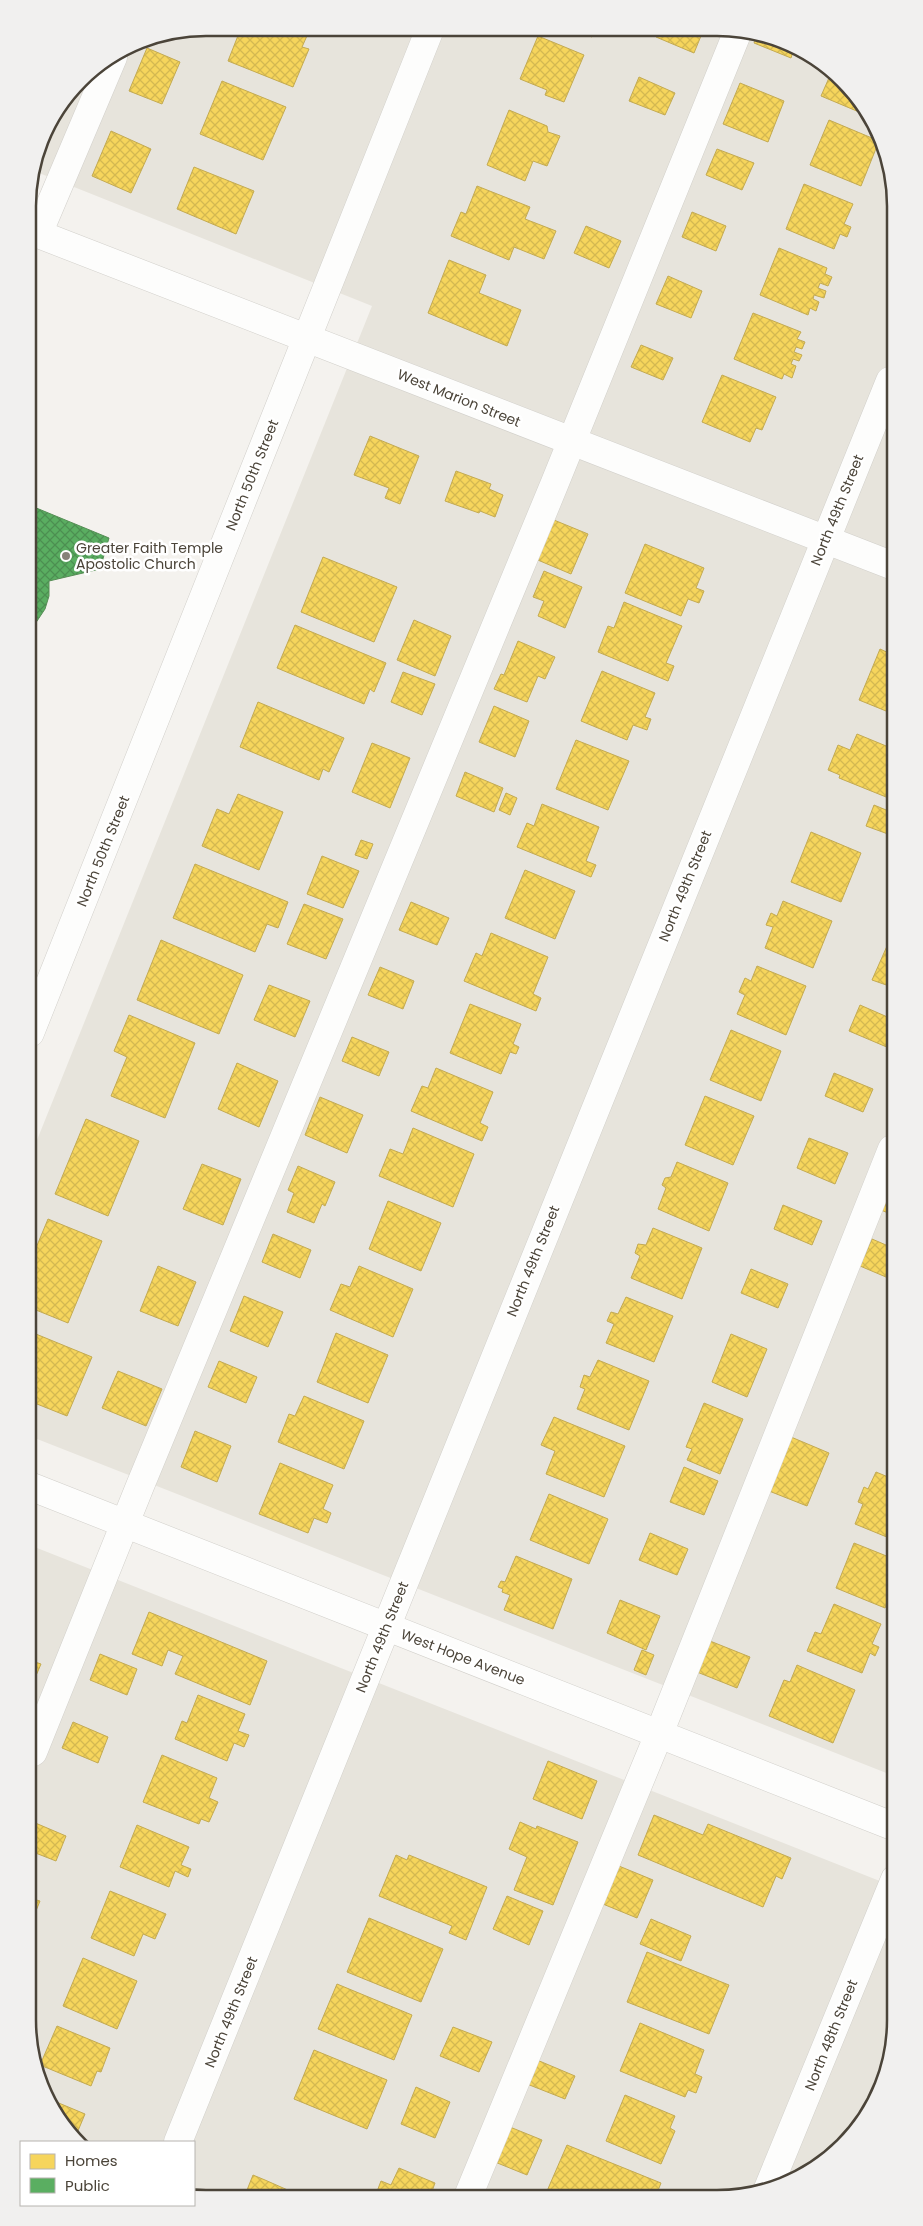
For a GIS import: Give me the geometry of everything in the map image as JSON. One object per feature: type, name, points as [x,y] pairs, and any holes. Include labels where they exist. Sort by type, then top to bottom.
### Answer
[{"type":"street","name":"North 50th Street","points":[[37,1017],[427,36]]},
{"type":"street","points":[[36,1744],[124,1524],[571,442],[735,38]]},
{"type":"street","points":[[37,223],[108,68]]},
{"type":"street","name":"West Marion Street","points":[[37,234],[887,563]]},
{"type":"street","name":"North 49th Street","points":[[178,2141],[887,389]]},
{"type":"street","points":[[471,2190],[659,1734],[886,1163]]},
{"type":"street","name":"West Hope Avenue","points":[[36,1489],[886,1824]]},
{"type":"street","name":"North 48th Street","points":[[771,2181],[886,1901]]},
{"type":"shaded area","points":[[206,36],[717,36],[739,38],[771,45],[811,65],[829,78],[845,94],[864,121],[874,141],[881,162],[887,206],[886,1773],[36,1439],[36,1141],[372,306],[40,173],[49,141],[59,121],[78,94],[94,78],[121,59],[152,45],[184,38]]},
{"type":"shaded area","points":[[36,1548],[886,1883],[885,2042],[881,2064],[874,2085],[858,2114],[837,2140],[802,2167],[782,2177],[761,2184],[717,2190],[206,2190],[195,2189],[195,2141],[87,2141],[71,2123],[49,2085],[42,2064],[36,2020]]},
{"type":"building: Homes","points":[[238,36],[307,36],[302,47],[309,49],[293,87],[228,61]]},
{"type":"building: Homes","points":[[538,36],[584,55],[564,102],[545,95],[547,90],[520,79]]},
{"type":"building: Homes","points":[[656,36],[701,36],[694,53]]},
{"type":"building: Homes","points":[[755,41],[771,45],[792,54],[791,58],[754,43]]},
{"type":"building: Homes","points":[[147,48],[180,62],[162,104],[129,91]]},
{"type":"building: Homes","points":[[639,77],[675,93],[665,115],[629,101]]},
{"type":"building: Homes","points":[[829,78],[845,94],[858,111],[821,96]]},
{"type":"building: Homes","points":[[222,81],[286,107],[263,160],[200,134]]},
{"type":"building: Homes","points":[[740,83],[784,101],[768,142],[723,124]]},
{"type":"building: Homes","points":[[509,110],[547,126],[548,132],[560,136],[547,166],[533,161],[525,181],[487,165]]},
{"type":"building: Homes","points":[[829,120],[873,138],[876,148],[861,186],[810,165]]},
{"type":"building: Homes","points":[[111,131],[151,149],[131,193],[92,176]]},
{"type":"building: Homes","points":[[717,149],[754,163],[742,190],[706,175]]},
{"type":"building: Homes","points":[[194,167],[254,191],[236,234],[177,209]]},
{"type":"building: Homes","points":[[804,184],[853,204],[844,224],[851,227],[847,237],[840,234],[834,249],[786,229]]},
{"type":"building: Homes","points":[[477,186],[530,207],[525,219],[556,231],[544,259],[514,247],[509,260],[451,236],[461,212],[466,214]]},
{"type":"building: Homes","points":[[692,212],[726,226],[716,251],[682,237]]},
{"type":"building: Homes","points":[[586,226],[621,241],[609,268],[574,253]]},
{"type":"building: Homes","points":[[779,248],[827,268],[825,274],[832,277],[828,286],[820,283],[818,288],[826,291],[824,298],[814,295],[813,299],[819,302],[816,311],[810,308],[808,315],[760,295]]},
{"type":"building: Homes","points":[[449,260],[486,275],[479,293],[521,310],[507,346],[428,313]]},
{"type":"building: Homes","points":[[668,276],[702,291],[691,318],[656,304]]},
{"type":"building: Homes","points":[[753,313],[801,332],[797,339],[805,342],[802,349],[796,347],[794,352],[802,355],[799,361],[793,359],[791,364],[796,366],[792,378],[784,374],[782,379],[734,359]]},
{"type":"building: Homes","points":[[641,345],[673,358],[663,380],[631,367]]},
{"type":"building: Homes","points":[[722,375],[776,397],[762,430],[756,428],[750,442],[702,422]]},
{"type":"building: Homes","points":[[370,436],[419,456],[400,504],[385,498],[389,488],[354,475]]},
{"type":"building: Homes","points":[[456,471],[491,484],[489,489],[503,495],[495,517],[445,501]]},
{"type":"building: Homes","points":[[549,518],[588,534],[571,574],[533,558]]},
{"type":"building: Homes","points":[[645,544],[704,568],[696,588],[704,591],[699,603],[688,599],[681,616],[625,593]]},
{"type":"building: Homes","points":[[323,557],[397,587],[374,642],[301,612]]},
{"type":"building: Homes","points":[[544,571],[582,587],[565,628],[538,616],[544,601],[533,597]]},
{"type":"building: Homes","points":[[624,602],[682,626],[666,663],[674,666],[668,681],[598,652],[608,626],[614,628]]},
{"type":"building: Homes","points":[[414,620],[451,636],[435,676],[397,660]]},
{"type":"building: Homes","points":[[295,625],[386,663],[374,692],[370,689],[364,704],[277,668]]},
{"type":"building: Homes","points":[[518,641],[555,657],[545,679],[538,676],[527,702],[494,689],[501,674],[504,675]]},
{"type":"building: Homes","points":[[880,649],[887,652],[887,711],[859,700]]},
{"type":"building: Homes","points":[[602,671],[655,693],[645,717],[651,719],[647,730],[633,725],[627,740],[581,721]]},
{"type":"building: Homes","points":[[403,672],[435,684],[422,715],[391,702]]},
{"type":"building: Homes","points":[[258,702],[344,738],[329,772],[323,769],[319,780],[240,747]]},
{"type":"building: Homes","points":[[494,706],[529,721],[515,757],[479,742]]},
{"type":"building: Homes","points":[[857,734],[887,746],[887,797],[839,778],[840,775],[828,770],[838,745],[850,750]]},
{"type":"building: Homes","points":[[576,740],[629,761],[608,810],[556,789]]},
{"type":"building: Homes","points":[[372,743],[410,758],[390,808],[352,792]]},
{"type":"building: Homes","points":[[465,772],[503,788],[494,812],[456,796]]},
{"type":"building: Homes","points":[[506,793],[517,798],[510,815],[499,810]]},
{"type":"building: Homes","points":[[238,794],[283,812],[259,870],[202,846],[217,809],[229,814]]},
{"type":"building: Homes","points":[[542,804],[599,827],[586,861],[596,865],[591,877],[517,847],[527,823],[534,826]]},
{"type":"building: Homes","points":[[874,805],[887,810],[887,834],[866,826]]},
{"type":"building: Homes","points":[[811,832],[861,853],[841,902],[791,882]]},
{"type":"building: Homes","points":[[361,840],[373,844],[367,859],[355,855]]},
{"type":"building: Homes","points":[[322,856],[359,871],[343,908],[307,894]]},
{"type":"building: Homes","points":[[195,864],[288,902],[278,928],[267,924],[255,952],[173,918]]},
{"type":"building: Homes","points":[[525,870],[575,891],[555,939],[505,918]]},
{"type":"building: Homes","points":[[783,901],[832,921],[813,968],[765,948],[773,927],[766,925],[771,913],[777,916]]},
{"type":"building: Homes","points":[[411,902],[449,918],[437,945],[399,930]]},
{"type":"building: Homes","points":[[304,904],[343,919],[326,959],[287,944]]},
{"type":"building: Homes","points":[[491,933],[548,957],[533,994],[541,998],[536,1011],[464,981],[476,953],[482,956]]},
{"type":"building: Homes","points":[[161,940],[243,975],[219,1034],[137,1000]]},
{"type":"building: Homes","points":[[887,947],[887,985],[872,980]]},
{"type":"building: Homes","points":[[757,966],[806,986],[786,1035],[737,1014],[745,995],[739,992],[745,978],[751,981]]},
{"type":"building: Homes","points":[[380,967],[414,981],[403,1009],[368,995]]},
{"type":"building: Homes","points":[[269,985],[310,1001],[295,1037],[254,1020]]},
{"type":"building: Homes","points":[[470,1004],[521,1024],[513,1044],[519,1047],[516,1054],[510,1052],[501,1074],[450,1053]]},
{"type":"building: Homes","points":[[860,1005],[887,1017],[887,1047],[849,1031]]},
{"type":"building: Homes","points":[[129,1015],[195,1043],[165,1118],[111,1096],[127,1057],[114,1051]]},
{"type":"building: Homes","points":[[731,1030],[781,1051],[761,1101],[710,1080]]},
{"type":"building: Homes","points":[[352,1037],[389,1052],[379,1076],[342,1061]]},
{"type":"building: Homes","points":[[237,1063],[278,1081],[259,1127],[218,1109]]},
{"type":"building: Homes","points":[[436,1068],[493,1092],[480,1123],[488,1127],[482,1141],[411,1111],[422,1086],[428,1088]]},
{"type":"building: Homes","points":[[834,1073],[873,1089],[863,1112],[825,1096]]},
{"type":"building: Homes","points":[[705,1096],[754,1116],[733,1165],[685,1145]]},
{"type":"building: Homes","points":[[320,1097],[363,1115],[347,1153],[305,1135]]},
{"type":"building: Homes","points":[[86,1119],[139,1141],[108,1216],[55,1194]]},
{"type":"building: Homes","points":[[413,1128],[474,1154],[453,1207],[379,1176],[390,1149],[403,1154]]},
{"type":"building: Homes","points":[[809,1138],[848,1153],[835,1184],[797,1168]]},
{"type":"building: Homes","points":[[677,1162],[728,1183],[709,1231],[658,1209],[666,1188],[662,1185],[665,1178],[671,1177]]},
{"type":"building: Homes","points":[[202,1164],[241,1179],[223,1225],[183,1209]]},
{"type":"building: Homes","points":[[298,1166],[335,1182],[325,1206],[322,1204],[314,1223],[287,1212],[294,1193],[288,1190]]},
{"type":"building: Homes","points":[[886,1197],[886,1212],[881,1210]]},
{"type":"building: Homes","points":[[388,1201],[441,1223],[421,1271],[369,1249]]},
{"type":"building: Homes","points":[[783,1205],[822,1221],[812,1245],[774,1229]]},
{"type":"building: Homes","points":[[48,1219],[102,1241],[68,1323],[36,1310],[36,1247]]},
{"type":"building: Homes","points":[[653,1228],[702,1248],[682,1299],[631,1278],[640,1256],[635,1253],[638,1244],[646,1245]]},
{"type":"building: Homes","points":[[273,1234],[311,1250],[300,1278],[262,1262]]},
{"type":"building: Homes","points":[[872,1239],[886,1245],[886,1277],[860,1266]]},
{"type":"building: Homes","points":[[158,1266],[196,1282],[178,1326],[140,1311]]},
{"type":"building: Homes","points":[[359,1266],[413,1289],[393,1337],[330,1310],[341,1284],[350,1287]]},
{"type":"building: Homes","points":[[751,1269],[788,1284],[778,1308],[741,1293]]},
{"type":"building: Homes","points":[[244,1296],[283,1312],[268,1347],[230,1331]]},
{"type":"building: Homes","points":[[626,1297],[673,1316],[654,1362],[606,1343],[614,1324],[607,1321],[611,1312],[618,1314]]},
{"type":"building: Homes","points":[[336,1333],[388,1355],[368,1403],[317,1382]]},
{"type":"building: Homes","points":[[36,1334],[92,1357],[67,1416],[36,1404]]},
{"type":"building: Homes","points":[[731,1334],[767,1349],[747,1397],[712,1382]]},
{"type":"building: Homes","points":[[598,1360],[649,1381],[629,1430],[577,1409],[585,1389],[580,1387],[584,1375],[590,1377]]},
{"type":"building: Homes","points":[[219,1361],[257,1377],[246,1403],[208,1387]]},
{"type":"building: Homes","points":[[118,1371],[162,1389],[146,1426],[102,1408]]},
{"type":"building: Homes","points":[[304,1396],[364,1421],[344,1469],[278,1442],[289,1414],[295,1416]]},
{"type":"building: Homes","points":[[704,1403],[743,1419],[720,1474],[687,1460],[692,1449],[686,1447]]},
{"type":"building: Homes","points":[[554,1417],[625,1446],[604,1497],[546,1474],[555,1451],[541,1445]]},
{"type":"building: Homes","points":[[195,1431],[231,1446],[217,1482],[181,1467]]},
{"type":"building: Homes","points":[[791,1437],[829,1453],[807,1506],[769,1491]]},
{"type":"building: Homes","points":[[280,1463],[333,1485],[323,1509],[331,1513],[327,1523],[314,1518],[308,1533],[259,1514]]},
{"type":"building: Homes","points":[[684,1467],[718,1481],[704,1515],[670,1502]]},
{"type":"building: Homes","points":[[876,1472],[886,1476],[886,1537],[855,1524],[863,1504],[858,1502],[864,1487],[868,1489]]},
{"type":"building: Homes","points":[[549,1494],[608,1519],[589,1564],[530,1540]]},
{"type":"building: Homes","points":[[650,1533],[688,1549],[677,1575],[639,1560]]},
{"type":"building: Homes","points":[[854,1543],[886,1556],[885,1608],[836,1588]]},
{"type":"building: Homes","points":[[516,1556],[572,1579],[553,1629],[504,1610],[510,1595],[502,1592],[503,1589],[498,1587],[501,1581],[505,1582]]},
{"type":"building: Homes","points":[[620,1600],[660,1616],[646,1650],[607,1633]]},
{"type":"building: Homes","points":[[834,1604],[881,1624],[872,1644],[879,1647],[875,1656],[870,1653],[862,1673],[807,1651],[815,1632],[821,1634]]},
{"type":"building: Homes","points":[[149,1612],[267,1661],[250,1705],[175,1674],[183,1656],[168,1650],[162,1666],[132,1654]]},
{"type":"building: Homes","points":[[710,1641],[750,1657],[737,1688],[697,1672]]},
{"type":"building: Homes","points":[[642,1650],[654,1655],[646,1675],[634,1670]]},
{"type":"building: Homes","points":[[100,1654],[137,1669],[127,1695],[90,1680]]},
{"type":"building: Homes","points":[[36,1662],[41,1664],[36,1675]]},
{"type":"building: Homes","points":[[797,1665],[855,1690],[833,1743],[769,1716],[784,1680],[790,1682]]},
{"type":"building: Homes","points":[[198,1695],[245,1714],[238,1731],[249,1735],[244,1747],[234,1743],[227,1761],[175,1739],[182,1721],[187,1723]]},
{"type":"building: Homes","points":[[73,1722],[108,1737],[98,1763],[62,1748]]},
{"type":"building: Homes","points":[[162,1755],[217,1778],[209,1798],[218,1802],[209,1822],[201,1819],[199,1824],[143,1802]]},
{"type":"building: Homes","points":[[548,1761],[597,1781],[582,1819],[533,1799]]},
{"type":"building: Homes","points":[[654,1815],[703,1835],[708,1824],[791,1858],[782,1879],[776,1876],[763,1907],[638,1855]]},
{"type":"building: Homes","points":[[520,1822],[536,1829],[537,1826],[578,1842],[553,1905],[514,1890],[527,1857],[509,1849]]},
{"type":"building: Homes","points":[[36,1823],[66,1836],[56,1861],[36,1853]]},
{"type":"building: Homes","points":[[137,1825],[189,1847],[181,1865],[191,1869],[188,1877],[175,1871],[169,1887],[120,1867]]},
{"type":"building: Homes","points":[[396,1855],[407,1860],[409,1855],[487,1887],[466,1940],[449,1933],[452,1926],[379,1896]]},
{"type":"building: Homes","points":[[614,1864],[653,1880],[637,1918],[598,1902]]},
{"type":"building: Homes","points":[[110,1891],[166,1914],[155,1939],[143,1934],[134,1956],[91,1938]]},
{"type":"building: Homes","points":[[507,1896],[543,1911],[529,1945],[493,1929]]},
{"type":"building: Homes","points":[[36,1900],[40,1901],[36,1911]]},
{"type":"building: Homes","points":[[369,1918],[443,1949],[421,2002],[347,1972]]},
{"type":"building: Homes","points":[[651,1919],[691,1936],[681,1961],[640,1944]]},
{"type":"building: Homes","points":[[647,1952],[729,1985],[709,2034],[627,2002]]},
{"type":"building: Homes","points":[[83,1958],[137,1981],[117,2029],[63,2006]]},
{"type":"building: Homes","points":[[337,1984],[412,2015],[394,2060],[318,2029]]},
{"type":"building: Homes","points":[[640,2023],[704,2050],[695,2074],[702,2077],[696,2093],[688,2090],[685,2097],[620,2071]]},
{"type":"building: Homes","points":[[57,2026],[110,2048],[101,2072],[97,2071],[91,2086],[43,2066],[42,2061]]},
{"type":"building: Homes","points":[[453,2027],[492,2042],[479,2072],[440,2056]]},
{"type":"building: Homes","points":[[314,2050],[387,2080],[367,2129],[294,2099]]},
{"type":"building: Homes","points":[[537,2060],[575,2076],[565,2099],[527,2084]]},
{"type":"building: Homes","points":[[416,2087],[450,2102],[435,2138],[401,2124]]},
{"type":"building: Homes","points":[[625,2095],[675,2116],[670,2128],[675,2131],[661,2164],[606,2141]]},
{"type":"building: Homes","points":[[58,2103],[85,2114],[78,2131]]},
{"type":"building: Homes","points":[[505,2125],[542,2140],[527,2175],[490,2160]]},
{"type":"building: Homes","points":[[567,2145],[661,2183],[658,2190],[547,2190]]},
{"type":"building: Homes","points":[[399,2168],[435,2183],[432,2190],[378,2190],[381,2181],[391,2185]]},
{"type":"building: Homes","points":[[253,2175],[288,2190],[247,2190]]},
{"type":"building: Public","name":"Greater Faith Temple Apostolic Church","points":[[37,508],[109,538],[100,569],[49,581],[49,596],[45,609],[37,621]]},
{"type":"place","name":"Greater Faith Temple Apostolic Church","points":[[66,556]]}]
